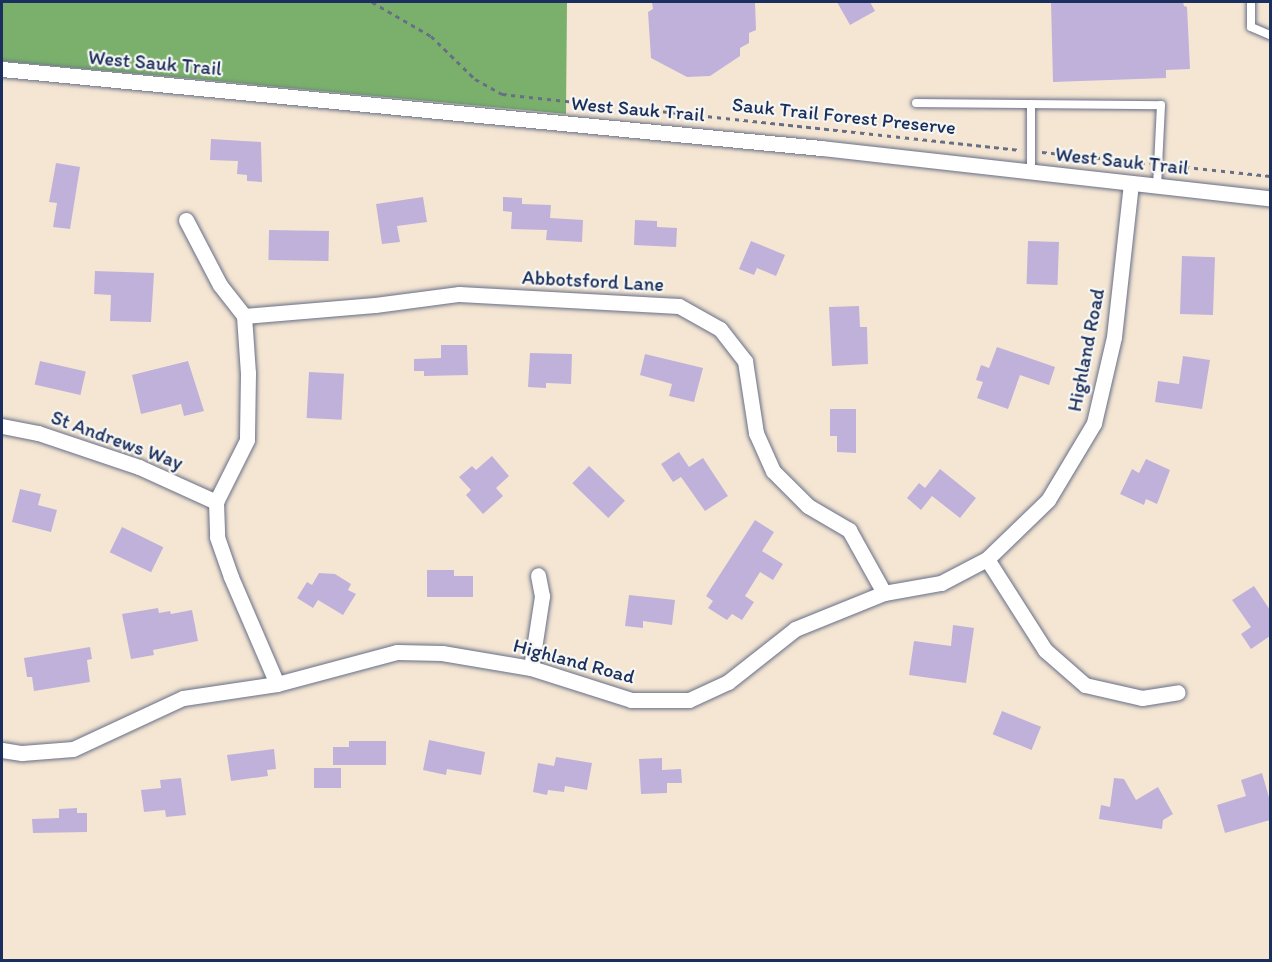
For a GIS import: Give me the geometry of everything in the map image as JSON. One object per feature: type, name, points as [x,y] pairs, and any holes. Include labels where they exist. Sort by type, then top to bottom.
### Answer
[{"type":"street","name":"West Sauk Trail","points":[[2,69],[821,148],[1270,198]]},
{"type":"street","name":"Highland Road","points":[[2,750],[22,753],[73,749],[183,698],[276,684],[397,652],[442,653],[531,668],[631,700],[689,700],[728,682],[795,629],[884,593],[941,583],[987,560],[1048,500],[1094,423],[1114,337],[1131,183]]},
{"type":"street","points":[[186,220],[220,285],[244,316],[248,373],[248,440],[216,502],[217,537],[231,577],[276,684]]},
{"type":"street","name":"Abbotsford Lane","points":[[244,316],[375,305],[459,294],[679,306],[720,329],[745,361],[756,433],[773,471],[808,506],[849,530],[884,593]]},
{"type":"street","name":"St Andrews Way","points":[[2,426],[39,433],[139,467],[216,502]]},
{"type":"street","points":[[987,560],[1045,650],[1085,685],[1142,698],[1178,692]]},
{"type":"street","points":[[531,668],[542,596],[538,575]]},
{"type":"lane","points":[[1251,2],[1251,27],[1270,35]]},
{"type":"lane","points":[[916,103],[1161,105],[1157,186]]},
{"type":"lane","points":[[1031,104],[1031,172]]},
{"type":"path","name":"Sauk Trail Forest Preserve","points":[[372,2],[431,36],[475,79],[502,94],[1270,176]]},
{"type":"green space","points":[[2,2],[567,2],[566,114],[2,61]]},
{"type":"building","points":[[652,2],[755,2],[756,30],[749,33],[749,43],[740,48],[740,56],[710,76],[687,77],[651,58],[648,12],[653,9]]},
{"type":"building","points":[[837,2],[870,2],[875,11],[850,25]]},
{"type":"building","points":[[1051,2],[1183,2],[1187,7],[1190,69],[1166,70],[1166,78],[1053,82]]},
{"type":"building","points":[[211,139],[261,142],[262,182],[247,181],[247,175],[237,174],[238,161],[210,160]]},
{"type":"building","points":[[56,163],[80,167],[70,229],[53,227],[57,203],[49,202]]},
{"type":"building","points":[[423,197],[427,222],[397,226],[400,242],[382,244],[376,204]]},
{"type":"building","points":[[503,197],[522,198],[522,204],[551,205],[550,218],[583,220],[582,242],[546,240],[547,230],[511,229],[512,212],[503,211]]},
{"type":"building","points":[[635,220],[657,221],[657,227],[677,228],[676,247],[634,245]]},
{"type":"building","points":[[269,230],[329,231],[328,261],[268,260]]},
{"type":"building","points":[[751,241],[785,255],[776,276],[757,268],[754,275],[739,269]]},
{"type":"building","points":[[1028,241],[1059,242],[1057,285],[1026,284]]},
{"type":"building","points":[[1182,256],[1215,257],[1213,315],[1180,314]]},
{"type":"building","points":[[95,271],[154,273],[151,322],[110,321],[111,295],[94,294]]},
{"type":"building","points":[[859,306],[860,327],[867,327],[868,364],[832,366],[829,307]]},
{"type":"building","points":[[441,345],[467,345],[468,375],[424,376],[424,371],[414,371],[414,359],[441,358]]},
{"type":"building","points":[[997,347],[1055,367],[1049,385],[1020,375],[1008,409],[977,398],[983,382],[976,380],[981,365],[989,368]]},
{"type":"building","points":[[530,353],[572,354],[571,384],[546,383],[546,388],[528,387]]},
{"type":"building","points":[[645,354],[703,368],[694,402],[669,396],[672,384],[640,375]]},
{"type":"building","points":[[1183,356],[1210,360],[1202,409],[1155,402],[1158,381],[1179,384]]},
{"type":"building","points":[[40,361],[86,372],[80,395],[35,384]]},
{"type":"building","points":[[188,361],[204,411],[184,416],[181,404],[141,414],[132,375]]},
{"type":"building","points":[[309,372],[344,374],[342,420],[307,418]]},
{"type":"building","points":[[830,409],[856,409],[856,453],[837,452],[837,436],[830,436]]},
{"type":"building","points":[[679,452],[689,467],[703,458],[728,496],[705,511],[681,477],[673,482],[661,464]]},
{"type":"building","points":[[492,456],[509,476],[496,488],[503,496],[483,514],[466,495],[471,490],[459,477],[472,466],[476,470]]},
{"type":"building","points":[[1146,459],[1170,470],[1157,504],[1146,499],[1144,505],[1120,494],[1132,469],[1139,473]]},
{"type":"building","points":[[589,466],[625,501],[608,518],[572,483]]},
{"type":"building","points":[[940,469],[976,498],[960,518],[932,496],[921,510],[907,498],[919,483],[925,488]]},
{"type":"building","points":[[20,489],[41,494],[38,505],[57,510],[51,532],[12,522]]},
{"type":"building","points":[[755,520],[774,532],[762,551],[783,564],[773,580],[760,572],[745,596],[754,602],[742,620],[732,614],[727,620],[708,608],[713,601],[706,596]]},
{"type":"building","points":[[122,527],[163,547],[151,572],[110,552]]},
{"type":"building","points":[[427,570],[454,570],[454,576],[473,576],[473,597],[427,597]]},
{"type":"building","points":[[319,573],[335,574],[351,584],[348,590],[356,594],[343,615],[318,600],[313,608],[297,598],[307,582],[312,585]]},
{"type":"building","points":[[1254,586],[1270,610],[1270,636],[1251,649],[1241,634],[1251,627],[1232,600]]},
{"type":"building","points":[[629,595],[675,600],[672,625],[643,621],[643,628],[625,626]]},
{"type":"building","points":[[158,608],[159,613],[170,611],[171,614],[192,610],[198,641],[153,650],[154,655],[131,659],[122,614]]},
{"type":"building","points":[[953,625],[974,628],[966,683],[909,675],[914,641],[951,646]]},
{"type":"building","points":[[90,647],[92,659],[87,660],[90,682],[34,691],[32,677],[27,677],[24,658]]},
{"type":"building","points":[[1002,711],[1041,727],[1032,750],[993,734]]},
{"type":"building","points":[[429,740],[485,752],[481,775],[447,769],[446,775],[423,770]]},
{"type":"building","points":[[349,741],[386,741],[386,765],[333,765],[333,747],[349,747]]},
{"type":"building","points":[[274,749],[276,769],[267,770],[268,776],[231,781],[227,755]]},
{"type":"building","points":[[556,757],[592,763],[587,790],[565,786],[564,792],[548,790],[547,795],[533,792],[538,763],[554,766]]},
{"type":"building","points":[[662,758],[662,770],[681,769],[682,783],[667,783],[667,793],[641,794],[639,759]]},
{"type":"building","points":[[314,768],[341,768],[341,788],[314,788]]},
{"type":"building","points":[[1262,773],[1270,801],[1270,820],[1225,833],[1217,805],[1246,796],[1241,780]]},
{"type":"building","points":[[181,778],[186,815],[166,817],[165,810],[144,812],[141,790],[161,788],[160,780]]},
{"type":"building","points":[[1114,778],[1124,779],[1136,800],[1158,787],[1173,814],[1163,820],[1162,829],[1099,819],[1101,805],[1110,807]]},
{"type":"building","points":[[77,808],[77,813],[87,813],[87,832],[33,833],[32,819],[59,818],[59,809]]}]
